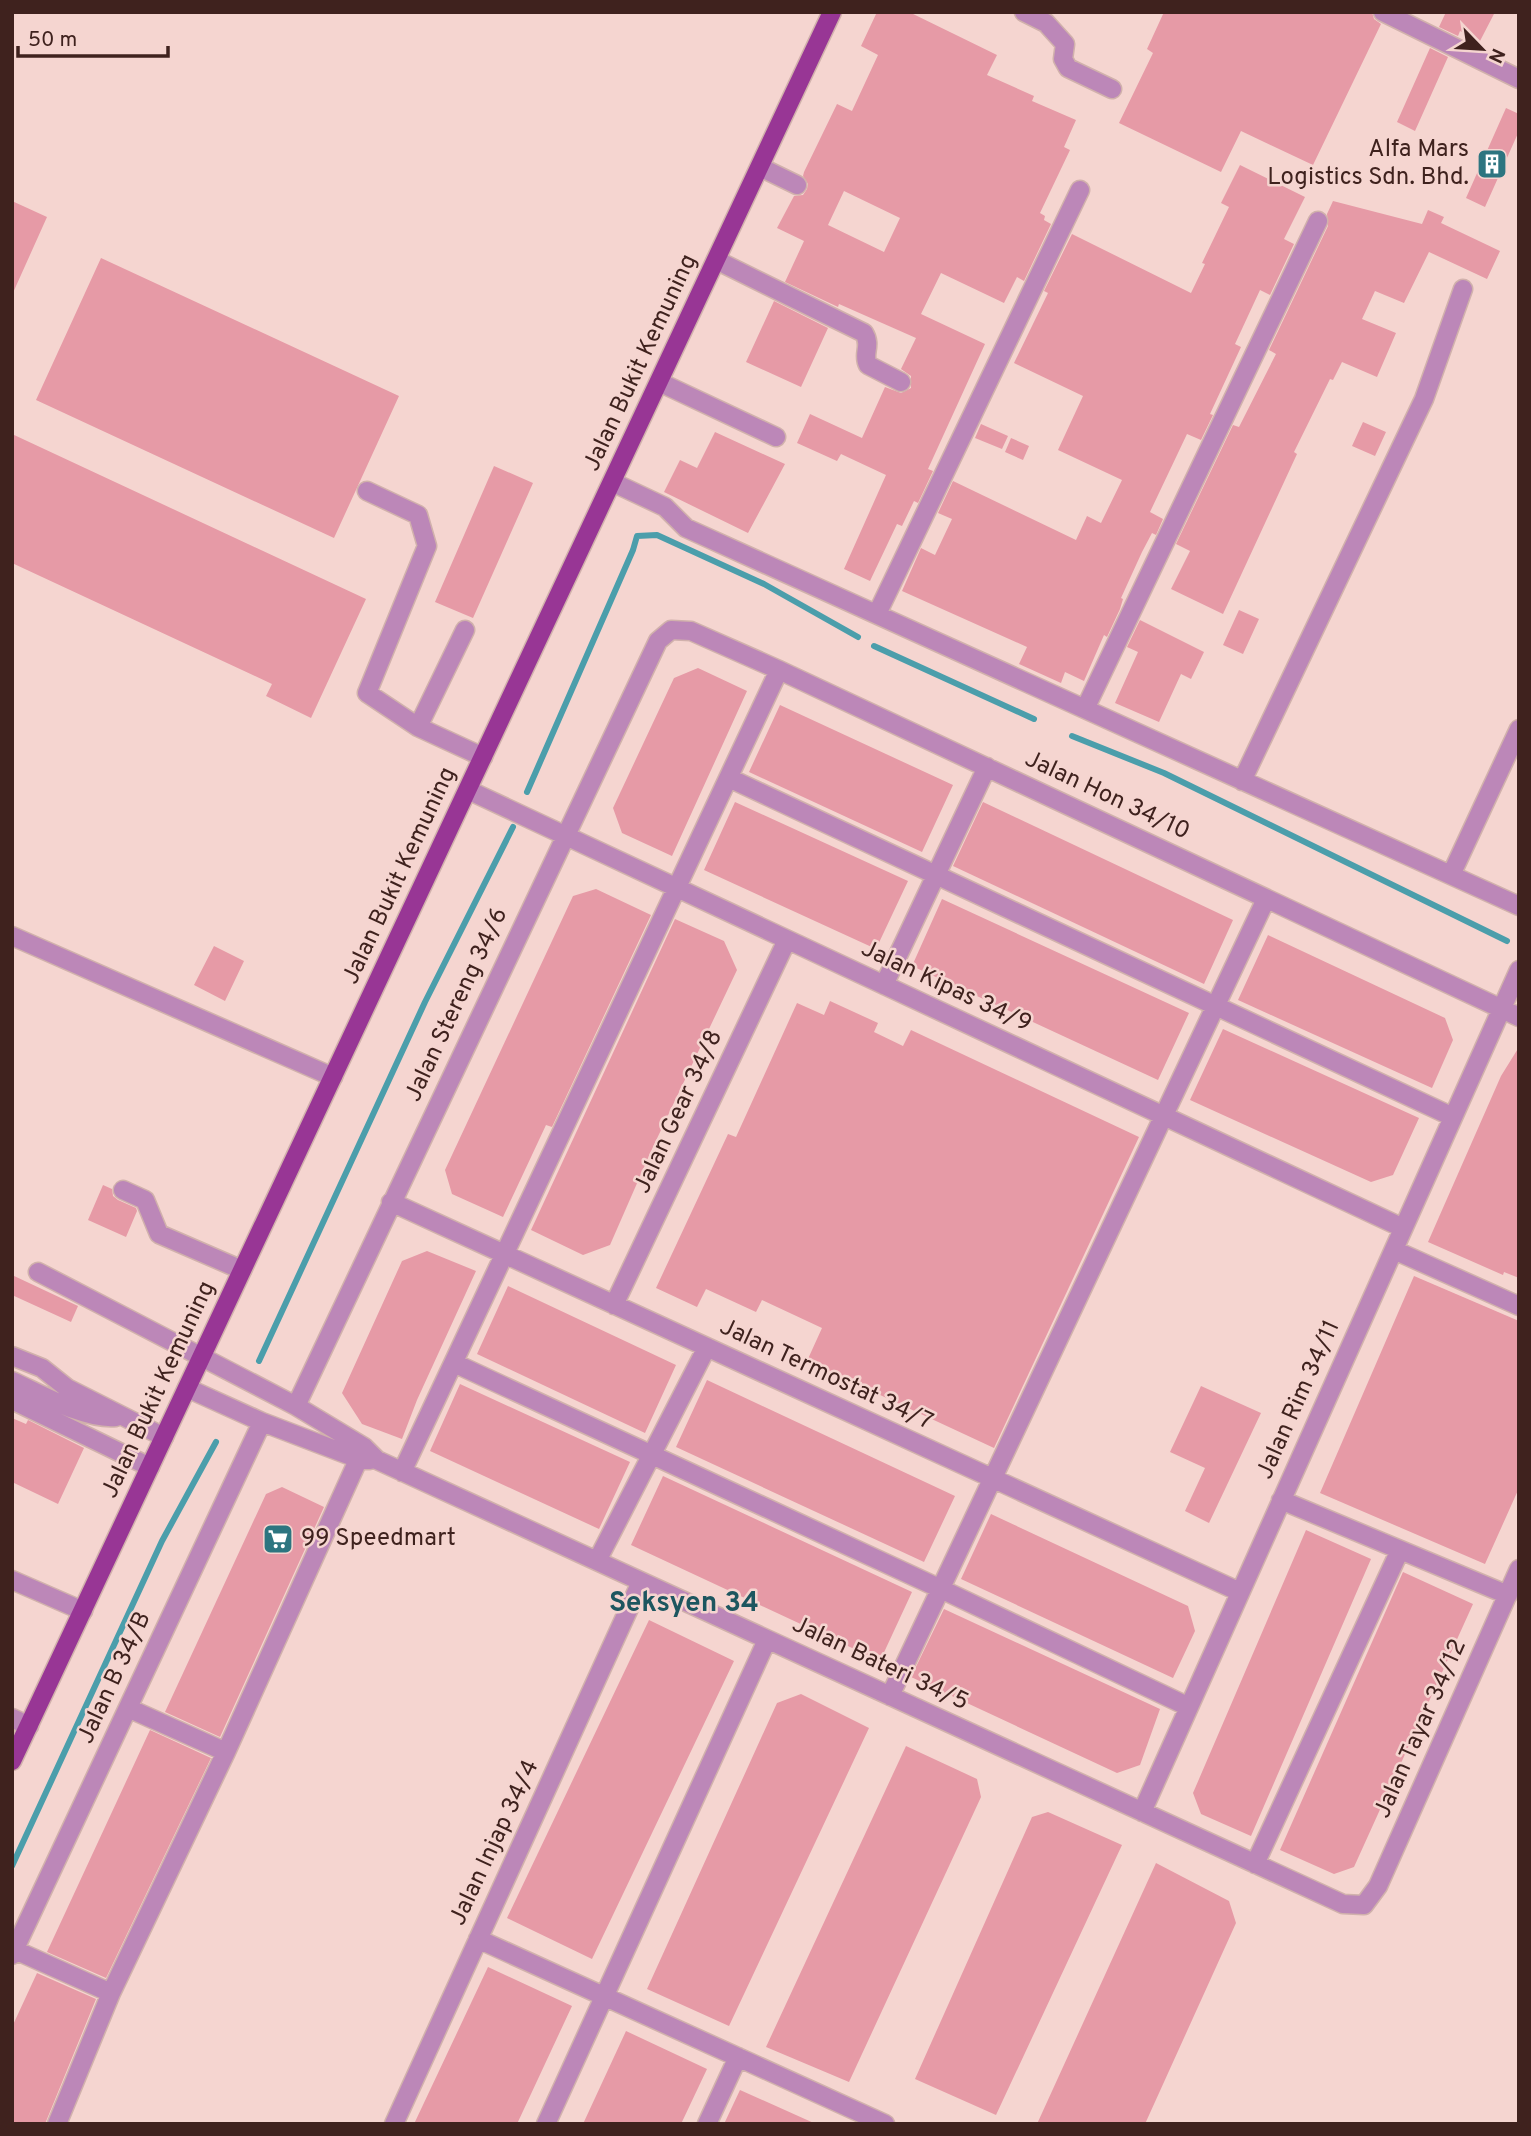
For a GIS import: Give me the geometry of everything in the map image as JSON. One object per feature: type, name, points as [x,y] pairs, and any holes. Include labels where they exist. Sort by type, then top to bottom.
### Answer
[{"type":"main road","name":"Jalan Bukit Kemuning","points":[[12,1761],[832,12]]},
{"type":"street","points":[[1024,12],[1046,23],[1065,44],[1063,59],[1068,68],[1111,89]]},
{"type":"street","points":[[1382,12],[1519,79]]},
{"type":"street","points":[[760,167],[797,185]]},
{"type":"street","points":[[877,614],[1080,190]]},
{"type":"street","points":[[1085,709],[1318,221]]},
{"type":"street","points":[[716,260],[864,333],[869,346],[866,356],[869,365],[901,382]]},
{"type":"street","points":[[1242,781],[1424,399],[1463,289]]},
{"type":"street","points":[[659,382],[776,438]]},
{"type":"street","points":[[612,482],[665,507],[686,528],[1519,906]]},
{"type":"street","points":[[368,491],[418,515],[426,546],[368,693],[418,727],[483,757]]},
{"type":"street","points":[[418,727],[465,630]]},
{"type":"street","name":"Jalan Hon 34/10","points":[[671,630],[691,631],[779,670],[1519,1017]]},
{"type":"street","name":"Jalan Stereng 34/6","points":[[296,1406],[564,835],[658,641],[671,630]]},
{"type":"street","points":[[402,1472],[779,670]]},
{"type":"street","points":[[1451,875],[1519,729]]},
{"type":"street","points":[[884,985],[987,767]]},
{"type":"street","points":[[729,778],[1215,1008],[1453,1117]]},
{"type":"street","name":"Jalan Kipas 34/9","points":[[468,790],[1403,1228]]},
{"type":"street","points":[[890,1696],[1266,899]]},
{"type":"street","points":[[12,936],[333,1077]]},
{"type":"street","name":"Jalan Gear 34/8","points":[[614,1305],[787,940]]},
{"type":"street","name":"Jalan Rim 34/11","points":[[1142,1812],[1519,970]]},
{"type":"street","points":[[123,1191],[145,1200],[159,1234],[242,1270]]},
{"type":"street","name":"Jalan Termostat 34/7","points":[[391,1202],[1240,1592]]},
{"type":"street","points":[[1394,1250],[1519,1306]]},
{"type":"street","points":[[38,1272],[296,1406],[367,1455]]},
{"type":"street","points":[[597,1561],[707,1347]]},
{"type":"street","points":[[12,1356],[42,1368],[67,1388],[164,1437]]},
{"type":"street","points":[[454,1363],[1189,1707]]},
{"type":"street","points":[[12,1381],[73,1408],[105,1418],[119,1416]]},
{"type":"street","points":[[187,1388],[262,1422],[367,1455]]},
{"type":"street","points":[[12,1400],[150,1467]]},
{"type":"street","name":"Jalan B 34/B","points":[[13,1952],[262,1422]]},
{"type":"street","points":[[57,2124],[111,1993],[367,1455]]},
{"type":"street","name":"Jalan Bateri 34/5","points":[[367,1455],[1342,1904],[1364,1905]]},
{"type":"street","points":[[1282,1500],[1508,1595]]},
{"type":"street","points":[[1255,1864],[1400,1550]]},
{"type":"street","name":"Jalan Tayar 34/12","points":[[1364,1905],[1378,1886],[1519,1569]]},
{"type":"street","points":[[12,1580],[83,1611]]},
{"type":"street","name":"Jalan Injap 34/4","points":[[394,2124],[641,1582]]},
{"type":"street","points":[[546,2124],[767,1640]]},
{"type":"street","points":[[128,1708],[226,1752]]},
{"type":"street","points":[[12,1718],[29,1726]]},
{"type":"street","points":[[478,1939],[738,2057],[864,2119],[885,2124]]},
{"type":"street","points":[[13,1952],[111,1993]]},
{"type":"street","points":[[707,2124],[738,2057]]},
{"type":"building","points":[[877,12],[909,12],[997,55],[987,75],[1034,96],[1032,101],[1076,120],[1064,147],[1070,150],[1040,213],[1045,216],[1044,220],[1051,224],[1024,281],[1017,277],[1004,303],[941,273],[921,314],[985,344],[928,469],[933,471],[918,503],[914,501],[902,526],[897,524],[870,581],[844,569],[886,475],[841,454],[837,461],[797,443],[810,414],[862,438],[885,387],[901,393],[911,388],[911,376],[901,369],[916,338],[839,304],[838,307],[785,282],[804,241],[777,228],[794,196],[803,195],[807,189],[804,172],[837,104],[852,111],[878,55],[861,46]],"holes":[[[844,191],[900,218],[884,252],[828,225]]]},
{"type":"building","points":[[1164,12],[1372,12],[1374,19],[1381,24],[1313,165],[1241,131],[1221,172],[1119,123],[1153,53],[1147,49]]},
{"type":"building","points":[[1446,12],[1495,12],[1480,41],[1460,31],[1458,36],[1439,27]]},
{"type":"building","points":[[1430,48],[1448,57],[1415,131],[1397,122]]},
{"type":"building","name":"Alfa Mars Logistics Sdn. Bhd.","points":[[1506,108],[1519,114],[1519,131],[1485,207],[1466,198]]},
{"type":"building","points":[[1240,165],[1305,197],[1284,239],[1294,244],[1270,295],[1260,290],[1235,344],[1241,347],[1201,440],[1187,434],[1150,512],[1163,519],[1156,535],[1152,533],[1142,552],[1121,598],[1120,609],[1107,637],[1104,635],[1084,681],[1065,672],[1061,683],[1019,664],[1027,647],[902,591],[921,548],[935,555],[952,519],[938,513],[953,481],[1076,540],[1087,516],[1101,523],[1122,480],[1058,450],[1083,396],[1014,363],[1048,293],[1044,291],[1072,234],[1191,293],[1229,207],[1221,203]]},
{"type":"building","points":[[12,201],[47,217],[12,295]]},
{"type":"building","points":[[1333,201],[1422,224],[1428,210],[1444,217],[1441,223],[1500,251],[1487,279],[1429,252],[1404,303],[1375,291],[1362,319],[1396,333],[1377,377],[1342,362],[1333,380],[1330,379],[1294,452],[1297,454],[1223,614],[1171,589],[1190,551],[1176,544],[1233,425],[1239,427],[1276,354],[1269,350],[1328,226],[1327,214]]},
{"type":"building","points":[[101,258],[399,396],[334,538],[36,400]]},
{"type":"building","points":[[774,301],[828,328],[801,387],[746,362]]},
{"type":"building","points":[[1363,422],[1386,432],[1375,456],[1352,446]]},
{"type":"building","points":[[981,424],[1008,436],[1002,449],[975,438]]},
{"type":"building","points":[[715,432],[785,464],[748,533],[664,492],[680,460],[697,468]]},
{"type":"building","points":[[12,434],[366,599],[311,718],[266,696],[272,684],[12,563]]},
{"type":"building","points":[[1011,438],[1029,446],[1023,460],[1005,452]]},
{"type":"building","points":[[494,466],[533,483],[473,618],[435,602]]},
{"type":"building","points":[[1239,610],[1259,619],[1243,654],[1223,645]]},
{"type":"building","points":[[1140,620],[1204,652],[1191,679],[1181,674],[1159,722],[1115,703],[1138,652],[1127,647]]},
{"type":"building","points":[[698,668],[747,691],[672,856],[622,833],[613,808],[674,678]]},
{"type":"building","points":[[780,705],[953,785],[922,852],[749,772]]},
{"type":"building","points":[[735,802],[908,881],[876,949],[704,870]]},
{"type":"building","points":[[983,802],[1233,920],[1204,984],[953,866]]},
{"type":"building","points":[[596,889],[651,915],[552,1127],[546,1125],[503,1217],[452,1194],[445,1170],[573,896]]},
{"type":"building","points":[[942,899],[1189,1013],[1158,1080],[912,966]]},
{"type":"building","points":[[675,919],[724,941],[737,970],[652,1149],[610,1245],[583,1255],[531,1230]]},
{"type":"building","points":[[1268,935],[1445,1018],[1453,1040],[1432,1088],[1238,1000]]},
{"type":"building","points":[[214,946],[244,961],[225,1001],[194,985]]},
{"type":"building","points":[[830,1001],[878,1023],[874,1032],[903,1046],[911,1030],[1139,1137],[994,1448],[807,1361],[822,1328],[762,1300],[756,1312],[706,1289],[697,1307],[656,1288],[728,1134],[736,1137],[797,1003],[824,1015]]},
{"type":"building","points":[[1223,1029],[1419,1118],[1393,1175],[1371,1182],[1190,1100]]},
{"type":"building","points":[[1519,1047],[1519,1278],[1504,1272],[1503,1275],[1428,1242],[1501,1076]]},
{"type":"building","points":[[103,1185],[112,1189],[113,1196],[118,1200],[136,1208],[126,1237],[88,1220]]},
{"type":"building","points":[[427,1251],[476,1271],[402,1439],[362,1424],[342,1393],[402,1261]]},
{"type":"building","points":[[12,1275],[78,1306],[71,1322],[12,1295]]},
{"type":"building","points":[[1414,1276],[1519,1321],[1519,1488],[1485,1564],[1320,1493]]},
{"type":"building","points":[[508,1286],[676,1365],[645,1433],[477,1354]]},
{"type":"building","points":[[707,1380],[955,1496],[924,1562],[676,1447]]},
{"type":"building","points":[[460,1384],[630,1462],[599,1529],[430,1451]]},
{"type":"building","points":[[1201,1386],[1261,1413],[1209,1523],[1185,1511],[1205,1468],[1170,1452]]},
{"type":"building","points":[[12,1418],[26,1424],[28,1420],[84,1448],[58,1504],[12,1482]]},
{"type":"building","points":[[663,1476],[912,1592],[880,1661],[631,1545]]},
{"type":"building","points":[[282,1487],[324,1507],[220,1737],[165,1712],[266,1494]]},
{"type":"building","points":[[991,1514],[1188,1606],[1195,1631],[1173,1678],[961,1579]]},
{"type":"building","points":[[1306,1530],[1371,1559],[1251,1836],[1201,1814],[1193,1793]]},
{"type":"building","points":[[1403,1572],[1473,1604],[1354,1867],[1334,1874],[1280,1850]]},
{"type":"building","points":[[944,1609],[1160,1709],[1140,1765],[1117,1773],[911,1677]]},
{"type":"building","points":[[649,1620],[734,1661],[592,1959],[507,1918]]},
{"type":"building","points":[[801,1694],[869,1728],[729,2026],[647,1989],[777,1703]]},
{"type":"building","points":[[150,1730],[211,1758],[106,1978],[47,1952]]},
{"type":"building","points":[[906,1746],[977,1779],[981,1797],[849,2082],[766,2047]]},
{"type":"building","points":[[1048,1812],[1122,1845],[996,2115],[915,2079],[1032,1817]]},
{"type":"building","points":[[1156,1863],[1229,1901],[1236,1923],[1145,2124],[1037,2124]]},
{"type":"building","points":[[488,1967],[572,2006],[517,2124],[414,2124]]},
{"type":"building","points":[[37,1973],[96,1999],[45,2124],[12,2124],[12,2027]]},
{"type":"building","points":[[626,2031],[707,2069],[681,2124],[583,2124]]},
{"type":"building","points":[[740,2090],[816,2124],[724,2124]]},
{"type":"waterway","points":[[527,792],[637,536],[657,535],[764,584],[858,637]]},
{"type":"waterway","points":[[874,646],[1034,719]]},
{"type":"waterway","points":[[1072,736],[1164,773],[1507,941]]},
{"type":"waterway","points":[[259,1361],[425,1002],[513,827]]},
{"type":"waterway","points":[[12,1866],[162,1541],[216,1442]]},
{"type":"place","name":"Alfa Mars Logistics Sdn. Bhd.","points":[[1492,164]]},
{"type":"place","name":"99 Speedmart","points":[[278,1539]]},
{"type":"district","name":"Seksyen 34","points":[[684,1604]]}]
